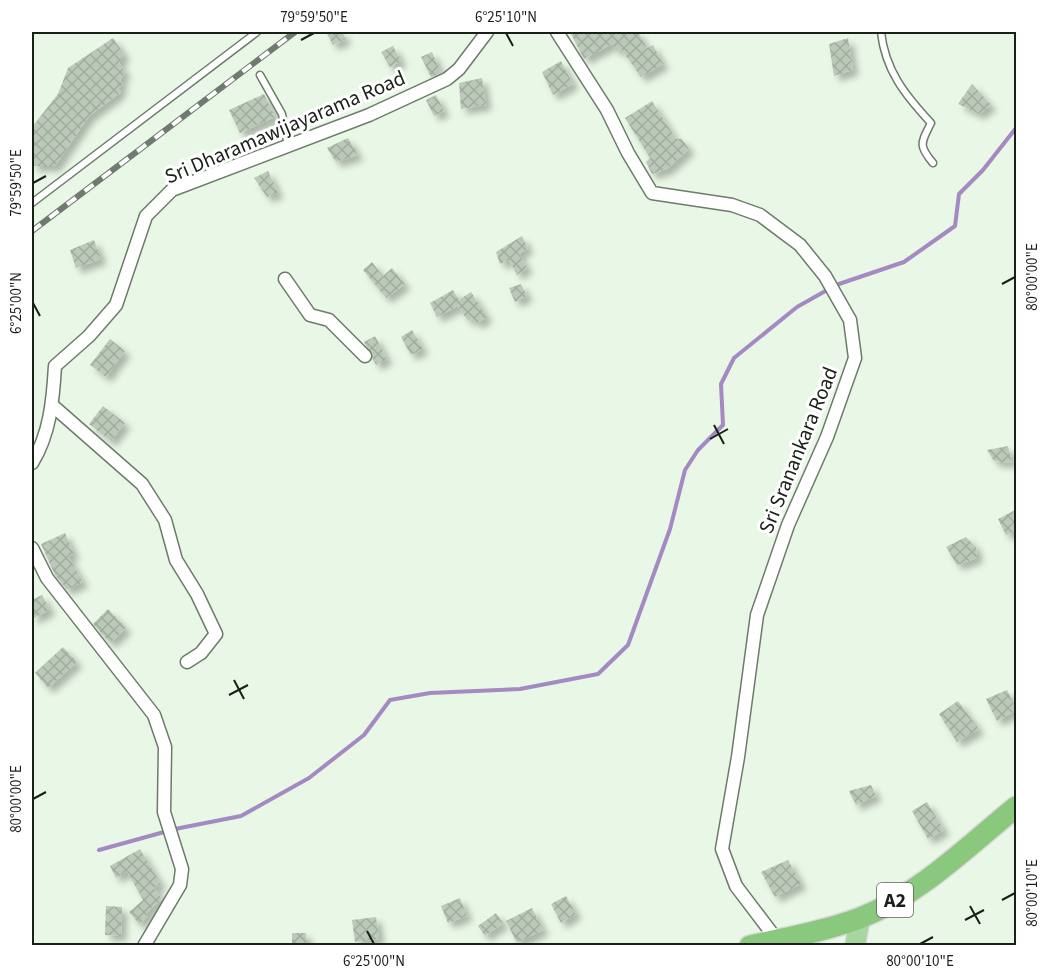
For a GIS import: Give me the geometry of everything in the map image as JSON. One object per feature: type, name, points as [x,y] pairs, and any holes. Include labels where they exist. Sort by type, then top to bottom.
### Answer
[{"type":"highway","name":"A2","points":[[750,945],[860,918],[892,902],[931,876],[1017,807]]},
{"type":"main road","points":[[855,945],[860,918]]},
{"type":"street","name":"Sri Dharamawijayarama Road","points":[[32,463],[39,451],[53,406],[55,366],[89,336],[116,305],[146,216],[172,190],[369,115],[447,79],[459,69],[487,32]]},
{"type":"street","name":"Sri Sranankara Road","points":[[557,32],[606,110],[652,193],[732,205],[760,215],[800,244],[825,276],[850,320],[855,358],[827,437],[788,525],[757,615],[738,757],[722,849],[736,886],[777,940]]},
{"type":"street","points":[[285,279],[310,315],[329,320],[365,356]]},
{"type":"street","points":[[53,406],[142,484],[165,520],[176,560],[197,594],[216,634],[201,653],[187,662]]},
{"type":"street","points":[[32,548],[47,578],[154,715],[165,747],[164,812],[182,869],[180,885],[144,945]]},
{"type":"lane","points":[[32,203],[257,32]]},
{"type":"lane","points":[[881,32],[883,49],[891,73],[931,123],[922,141],[924,151],[933,164]]},
{"type":"lane","points":[[260,75],[282,114],[288,146]]},
{"type":"building","points":[[326,32],[342,32],[346,39],[333,45]]},
{"type":"building","points":[[570,32],[638,32],[647,48],[653,45],[663,64],[641,77],[621,49],[616,51],[612,44],[584,59]]},
{"type":"building","points":[[113,38],[124,54],[119,63],[125,72],[120,80],[123,85],[118,88],[121,92],[89,116],[55,166],[32,166],[32,127],[58,94],[68,68]]},
{"type":"building","points":[[848,38],[853,70],[834,76],[829,44]]},
{"type":"building","points":[[393,46],[401,61],[390,67],[381,52]]},
{"type":"building","points":[[432,52],[441,73],[431,77],[421,57]]},
{"type":"building","points":[[561,61],[573,84],[553,95],[542,72]]},
{"type":"building","points":[[482,78],[486,105],[461,109],[459,83]]},
{"type":"building","points":[[972,84],[991,105],[979,114],[958,104]]},
{"type":"building","points":[[264,94],[275,117],[240,133],[229,110]]},
{"type":"building","points":[[436,95],[444,111],[434,116],[426,100]]},
{"type":"building","points":[[652,101],[676,139],[682,139],[689,149],[667,169],[652,174],[646,162],[650,158],[625,118]]},
{"type":"building","points":[[348,138],[358,155],[336,162],[327,148]]},
{"type":"building","points":[[268,171],[278,193],[267,197],[254,178]]},
{"type":"building","points":[[522,236],[528,248],[519,254],[527,268],[517,275],[509,260],[500,264],[496,252]]},
{"type":"building","points":[[94,240],[101,259],[76,268],[70,250]]},
{"type":"building","points":[[372,262],[383,276],[392,268],[405,284],[386,298],[363,270]]},
{"type":"building","points":[[521,284],[527,296],[515,302],[509,288]]},
{"type":"building","points":[[453,290],[459,300],[471,292],[487,317],[476,324],[473,318],[468,321],[458,306],[437,317],[430,303]]},
{"type":"building","points":[[412,330],[423,349],[411,355],[401,337]]},
{"type":"building","points":[[375,336],[387,359],[376,365],[364,342]]},
{"type":"building","points":[[110,339],[125,351],[106,377],[90,365]]},
{"type":"building","points":[[103,406],[125,423],[111,441],[89,424]]},
{"type":"building","points":[[1008,446],[1012,463],[994,461],[987,450]]},
{"type":"building","points":[[1017,509],[1017,531],[1006,535],[998,519]]},
{"type":"building","points":[[65,533],[74,554],[68,556],[83,582],[67,590],[55,575],[41,544]]},
{"type":"building","points":[[966,537],[976,547],[977,558],[957,565],[946,547]]},
{"type":"building","points":[[42,595],[50,610],[32,619],[32,600]]},
{"type":"building","points":[[108,609],[126,628],[110,643],[93,624]]},
{"type":"building","points":[[63,647],[77,662],[48,688],[35,673]]},
{"type":"building","points":[[1007,690],[1017,710],[997,721],[986,699]]},
{"type":"building","points":[[958,701],[979,729],[957,742],[939,714]]},
{"type":"building","points":[[871,785],[876,796],[856,805],[849,791]]},
{"type":"building","points":[[927,802],[944,830],[928,839],[912,811]]},
{"type":"building","points":[[140,849],[161,884],[154,888],[162,899],[146,913],[148,916],[139,924],[129,912],[143,900],[127,871],[116,878],[110,866]]},
{"type":"building","points":[[788,860],[801,884],[775,897],[761,872]]},
{"type":"building","points":[[566,896],[576,914],[561,923],[551,904]]},
{"type":"building","points":[[460,898],[467,916],[448,923],[441,906]]},
{"type":"building","points":[[106,906],[122,907],[121,936],[105,935]]},
{"type":"building","points":[[532,908],[543,930],[517,943],[506,921]]},
{"type":"building","points":[[496,913],[503,923],[485,936],[478,926]]},
{"type":"building","points":[[376,917],[379,939],[355,942],[352,920]]},
{"type":"building","points":[[292,933],[306,933],[306,945],[292,945]]},
{"type":"waterway","points":[[99,850],[175,829],[241,816],[309,778],[364,735],[390,700],[430,693],[520,689],[598,674],[628,645],[670,529],[685,470],[698,450],[723,425],[721,384],[734,358],[797,307],[836,285],[904,262],[955,226],[959,194],[983,170],[1016,128]]},
{"type":"railway","points":[[32,231],[295,32]]}]
